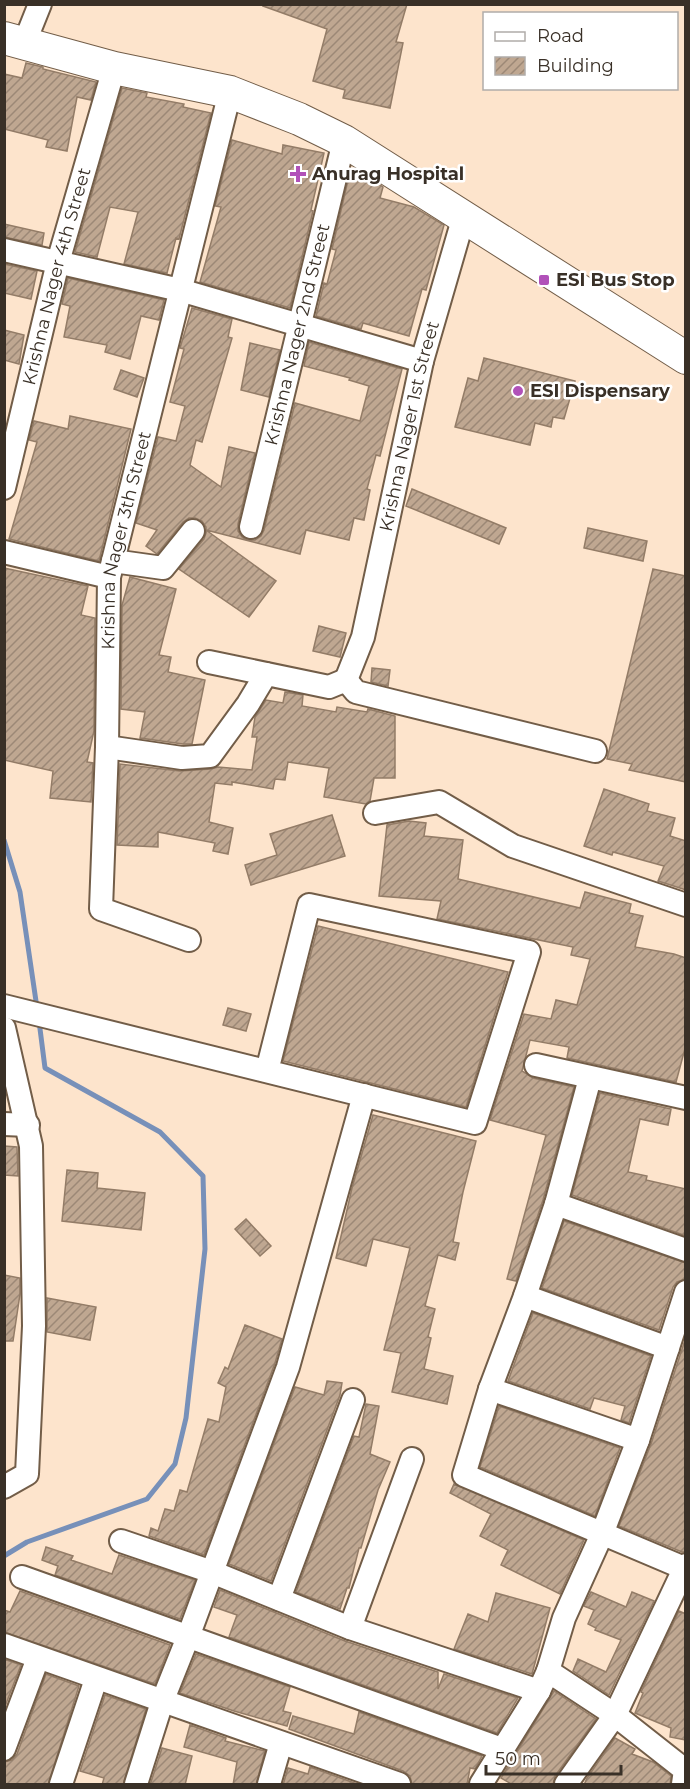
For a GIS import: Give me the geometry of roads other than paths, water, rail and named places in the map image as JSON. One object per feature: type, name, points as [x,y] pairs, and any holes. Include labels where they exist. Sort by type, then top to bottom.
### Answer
[{"type":"street","points":[[40,4],[14,41],[114,68],[230,92],[299,119],[344,141],[686,358]]},
{"type":"street","name":"Krishna Nager 4th Street","points":[[4,488],[58,262],[114,68]]},
{"type":"street","name":"Krishna Nager 3th Street","points":[[189,940],[101,909],[111,569],[230,92]]},
{"type":"street","name":"Krishna Nager 2nd Street","points":[[251,527],[344,141]]},
{"type":"street","name":"Krishna Nager 1st Street","points":[[346,680],[363,637],[422,361],[464,216]]},
{"type":"street","points":[[4,250],[180,290],[422,361]]},
{"type":"street","points":[[4,552],[111,569],[163,568],[193,531]]},
{"type":"street","points":[[209,662],[329,687],[346,680],[356,692],[595,751]]},
{"type":"street","points":[[107,747],[182,758],[210,756],[248,704],[266,674]]},
{"type":"street","points":[[375,813],[439,802],[513,846],[686,905]]},
{"type":"street","points":[[4,1006],[475,1123],[529,952],[309,905],[267,1071]]},
{"type":"street","points":[[4,1028],[31,1146],[34,1326],[27,1474],[4,1487]]},
{"type":"street","points":[[536,1065],[686,1098]]},
{"type":"street","points":[[566,1785],[615,1715],[685,1567],[464,1475],[490,1389],[556,1204],[590,1078]]},
{"type":"street","points":[[136,1785],[162,1702],[288,1367],[364,1095]]},
{"type":"street","points":[[4,1124],[28,1125]]},
{"type":"street","points":[[556,1204],[686,1250]]},
{"type":"street","points":[[481,1785],[543,1681],[564,1618],[602,1534],[638,1440],[686,1292]]},
{"type":"street","points":[[525,1296],[668,1348]]},
{"type":"street","points":[[490,1389],[638,1440]]},
{"type":"street","points":[[279,1599],[353,1400]]},
{"type":"street","points":[[350,1629],[412,1459]]},
{"type":"street","points":[[121,1541],[212,1572],[350,1629],[543,1681],[615,1715],[684,1775]]},
{"type":"street","points":[[22,1577],[502,1749]]},
{"type":"street","points":[[4,1645],[399,1785]]},
{"type":"street","points":[[4,1749],[38,1658]]},
{"type":"street","points":[[61,1785],[96,1679]]},
{"type":"street","points":[[269,1785],[281,1743]]},
{"type":"waterway","points":[[4,840],[20,892],[37,1008]]},
{"type":"waterway","points":[[4,1556],[27,1542],[147,1499],[175,1464],[186,1418],[205,1249],[203,1176],[160,1132],[45,1068],[39,1021]]},
{"type":"place","name":"Anurag Hospital","points":[[298,174]]},
{"type":"place","name":"ESI Bus Stop","points":[[544,280]]},
{"type":"place","name":"ESI Dispensary","points":[[518,391]]}]
